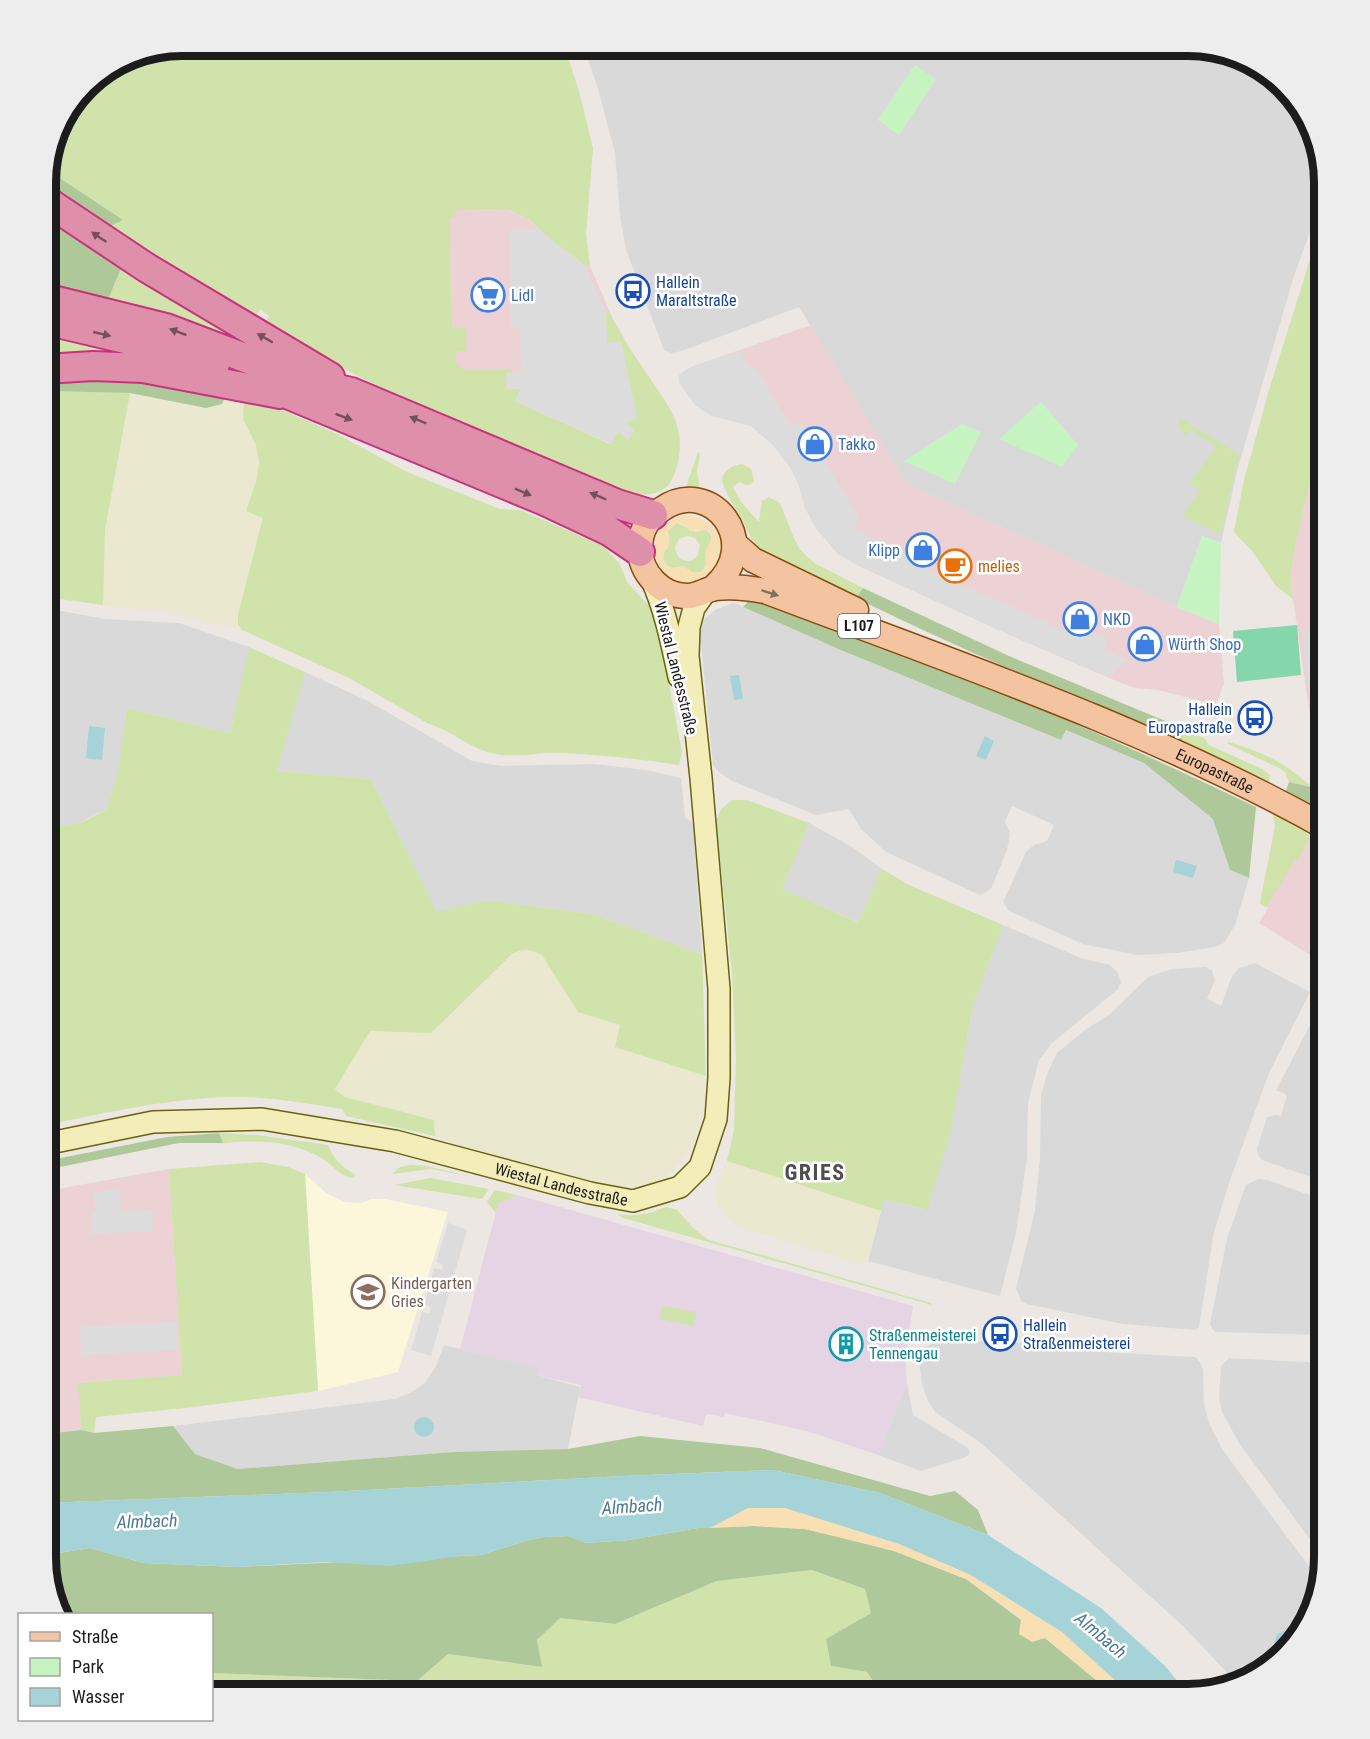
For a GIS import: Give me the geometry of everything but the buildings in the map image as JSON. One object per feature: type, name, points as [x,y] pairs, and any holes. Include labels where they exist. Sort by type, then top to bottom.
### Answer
[{"type":"highway","points":[[56,207],[147,268],[316,367],[351,392]]},
{"type":"highway","points":[[56,301],[166,328],[311,383],[351,392],[617,504],[653,515]]},
{"type":"highway","points":[[56,323],[221,365],[289,396],[545,501],[609,531],[640,552]]},
{"type":"highway","points":[[56,368],[93,366],[143,368],[289,396]]},
{"type":"main road","name":"Europastraße","points":[[653,515],[676,501],[688,498],[705,503],[720,513],[731,527],[735,544],[753,560],[1002,680]]},
{"type":"main road","points":[[651,578],[644,568],[640,552],[643,528],[653,515]]},
{"type":"main road","points":[[709,590],[724,579],[731,566],[735,544]]},
{"type":"main road","name":"Europastraße","points":[[651,578],[659,587],[673,595],[688,596],[709,590],[735,587],[765,591],[1002,680],[1115,727],[1255,791],[1315,821]]},
{"type":"main road","name":"Wiestal Landesstraße","points":[[651,578],[669,632],[698,759]]},
{"type":"main road","name":"Wiestal Landesstraße","points":[[56,1142],[153,1122],[262,1119],[428,1148],[590,1193],[633,1201],[680,1187],[699,1167],[716,1119],[719,1078],[718,989],[689,675],[688,639],[694,608],[709,590]]},
{"type":"shaded area","points":[[587,56],[1197,56],[1237,65],[1252,72],[1278,92],[1298,118],[1310,149],[1315,181],[1315,218],[1293,279],[1237,471],[1221,543],[1202,536],[1177,607],[916,488],[903,478],[799,307],[682,351],[671,353],[664,350],[626,250],[620,216],[615,153]]},
{"type":"shaded area","name":"Lidl","points":[[506,209],[530,220],[585,266],[590,266],[612,317],[630,349],[667,404],[677,425],[429,373],[445,210]]},
{"type":"shaded area","points":[[510,229],[538,229],[585,266],[606,314],[607,343],[621,341],[637,418],[625,422],[635,430],[628,440],[618,432],[611,444],[515,401],[521,389],[507,389],[506,373],[521,372],[520,328],[511,328]]},
{"type":"shaded area","points":[[811,325],[903,478],[916,488],[1219,624],[1224,684],[1216,705],[1121,683],[1012,636],[861,567],[838,554],[816,528],[805,508],[799,486],[790,467],[772,444],[751,426],[712,416],[696,406],[679,382],[679,375],[691,367]]},
{"type":"shaded area","points":[[740,351],[750,367],[754,366],[791,427],[801,422],[859,519],[854,529],[920,559],[917,565],[1068,632],[1072,623],[1108,639],[1104,649],[1127,660],[1109,677],[1012,636],[861,567],[838,554],[816,528],[805,508],[799,486],[790,467],[772,444],[751,426],[712,416],[696,406],[679,382],[679,375],[691,367]]},
{"type":"shaded area","points":[[227,392],[244,397],[243,419],[256,445],[259,462],[257,478],[246,511],[263,518],[238,614],[238,624],[242,630],[156,609],[103,605],[105,530],[130,393],[206,408]]},
{"type":"shaded area","points":[[1315,460],[1315,738],[1291,585],[1293,556]]},
{"type":"shaded area","points":[[734,603],[843,651],[1061,740],[1065,730],[1144,763],[1214,819],[1230,870],[1249,878],[1235,925],[1224,943],[1215,947],[1177,953],[1138,955],[1083,944],[1009,911],[1003,902],[1026,852],[1034,845],[1047,841],[1054,825],[1012,806],[1005,821],[1010,834],[1007,850],[991,889],[980,895],[886,852],[861,829],[849,809],[816,815],[732,781],[720,773],[713,765],[700,633],[703,620],[715,610]]},
{"type":"shaded area","points":[[56,610],[105,619],[179,623],[249,647],[230,733],[127,708],[117,777],[106,811],[76,825],[56,826]]},
{"type":"shaded area","points":[[1315,624],[1315,725],[1302,632],[1313,631]]},
{"type":"shaded area","points":[[305,672],[368,701],[472,761],[502,766],[594,764],[646,770],[681,778],[685,817],[693,823],[702,954],[592,914],[502,902],[479,902],[437,913],[371,779],[277,771]]},
{"type":"shaded area","points":[[1273,814],[1315,837],[1315,958],[1259,923],[1268,908],[1260,903],[1275,827]]},
{"type":"shaded area","points":[[809,823],[852,847],[882,869],[859,922],[781,889]]},
{"type":"shaded area","points":[[1003,925],[1081,958],[1110,965],[1118,973],[1121,982],[1118,989],[1052,1043],[1039,1060],[1028,1103],[1027,1158],[1016,1233],[1000,1296],[868,1261],[884,1199],[926,1210],[950,1135],[972,1009]]},
{"type":"shaded area","points":[[521,949],[532,950],[542,955],[578,1012],[620,1025],[615,1047],[706,1076],[698,1132],[685,1157],[665,1179],[641,1189],[614,1192],[539,1173],[435,1136],[434,1120],[345,1097],[335,1089],[370,1031],[431,1033],[512,954]]},
{"type":"shaded area","points":[[1255,963],[1310,992],[1269,1073],[1229,1183],[1214,1232],[1199,1327],[1195,1330],[1123,1324],[1021,1301],[1016,1288],[1035,1210],[1040,1157],[1041,1095],[1047,1074],[1057,1053],[1085,1030],[1110,1014],[1148,977],[1172,969],[1206,967],[1212,971],[1215,981],[1207,998],[1221,1006],[1232,976],[1239,968]]},
{"type":"shaded area","points":[[1315,1016],[1315,1179],[1262,1160],[1258,1155],[1257,1149],[1267,1117],[1281,1116],[1287,1095],[1276,1090]]},
{"type":"shaded area","points":[[727,1161],[881,1211],[868,1261],[860,1264],[739,1226],[724,1216],[716,1200],[716,1188]]},
{"type":"shaded area","points":[[169,1169],[182,1375],[78,1383],[81,1430],[56,1433],[56,1190]]},
{"type":"shaded area","name":"Kindergarten Gries","points":[[305,1174],[326,1193],[345,1202],[361,1203],[372,1199],[385,1199],[448,1212],[398,1372],[318,1391]]},
{"type":"shaded area","points":[[1258,1179],[1268,1180],[1315,1197],[1315,1335],[1216,1332],[1212,1329],[1210,1324],[1227,1238],[1246,1185]]},
{"type":"shaded area","points":[[119,1189],[121,1212],[152,1210],[153,1231],[92,1234],[91,1214],[96,1213],[94,1192]]},
{"type":"shaded area","points":[[517,1195],[913,1306],[905,1357],[907,1383],[878,1455],[807,1431],[725,1413],[724,1417],[706,1414],[703,1426],[578,1397],[581,1385],[537,1375],[538,1368],[460,1349],[498,1204]]},
{"type":"shaded area","points":[[448,1223],[467,1230],[431,1356],[411,1350],[422,1312],[429,1313],[431,1307],[424,1305],[434,1268],[442,1270],[443,1265],[436,1262]]},
{"type":"shaded area","points":[[176,1322],[178,1350],[81,1355],[80,1327]]},
{"type":"shaded area","points":[[941,1340],[1029,1343],[1030,1348],[1195,1357],[1203,1370],[1204,1404],[1209,1423],[1222,1449],[1313,1572],[1305,1606],[1293,1628],[1272,1652],[1259,1662],[1247,1669],[1243,1665],[1230,1676],[1184,1627],[981,1443],[935,1412],[922,1384],[918,1350]]},
{"type":"shaded area","points":[[444,1345],[539,1368],[537,1375],[580,1387],[568,1449],[453,1452],[238,1469],[195,1454],[173,1426],[395,1399],[412,1392],[425,1383],[436,1366]]},
{"type":"shaded area","points":[[1229,1358],[1315,1362],[1315,1546],[1239,1443],[1222,1412],[1219,1398],[1221,1366]]},
{"type":"shaded area","points":[[907,1383],[913,1415],[968,1448],[970,1453],[966,1457],[921,1471],[878,1455]]},
{"type":"green space","points":[[173,56],[568,56],[593,148],[586,234],[590,266],[585,266],[554,244],[530,220],[507,209],[455,210],[455,217],[449,217],[452,328],[465,328],[465,351],[456,351],[456,364],[465,370],[512,370],[512,373],[507,373],[506,389],[521,388],[515,401],[610,444],[625,422],[637,418],[620,341],[607,343],[606,314],[609,311],[673,415],[680,444],[674,475],[665,488],[659,492],[639,494],[624,492],[396,395],[308,349],[266,323],[269,316],[260,309],[256,317],[106,228],[122,220],[56,176],[56,173],[65,133],[77,111],[92,92],[111,77],[141,62]]},
{"type":"green space","points":[[915,65],[936,79],[899,135],[878,120]]},
{"type":"green space","points":[[56,176],[123,220],[106,228],[56,193]]},
{"type":"green space","points":[[56,222],[122,266],[107,302],[56,292]]},
{"type":"green space","points":[[1315,244],[1315,460],[1293,556],[1291,585],[1293,599],[1276,586],[1253,552],[1234,532],[1244,480],[1269,390]]},
{"type":"green space","points":[[122,266],[237,336],[236,339],[107,302]]},
{"type":"green space","points":[[56,332],[169,358],[56,359]]},
{"type":"green space","points":[[102,377],[227,392],[222,404],[206,408],[130,393],[56,391],[56,380]]},
{"type":"green space","points":[[56,391],[130,393],[105,530],[103,605],[56,599]]},
{"type":"green space","points":[[244,397],[337,434],[407,472],[500,509],[520,510],[603,546],[620,564],[627,582],[648,605],[660,638],[682,752],[679,765],[587,754],[512,755],[487,752],[429,724],[349,678],[242,630],[238,624],[238,614],[263,518],[246,511],[257,478],[259,462],[256,445],[243,419]]},
{"type":"green space","points":[[1041,402],[1078,445],[1062,467],[999,439]]},
{"type":"green space","points":[[1180,418],[1239,454],[1221,534],[1182,516],[1200,491],[1190,483],[1216,447],[1191,429],[1185,437],[1178,424]]},
{"type":"green space","points":[[962,424],[981,432],[955,484],[904,461]]},
{"type":"green space","points":[[698,452],[700,453],[697,472],[700,490],[686,487]]},
{"type":"green space","points":[[742,464],[751,469],[754,481],[747,485],[739,482],[733,487],[741,502],[759,522],[762,501],[769,497],[780,503],[799,548],[816,564],[863,588],[856,598],[763,553],[758,548],[722,481],[728,469]]},
{"type":"green space","points":[[677,523],[696,532],[705,530],[709,533],[712,542],[707,550],[707,565],[701,572],[694,573],[682,566],[671,568],[665,563],[663,560],[669,542],[668,530]],"holes":[[[687,536],[695,538],[700,545],[698,555],[691,561],[682,560],[677,555],[675,547],[679,539]]]},
{"type":"green space","points":[[1202,536],[1221,543],[1219,624],[1177,607]]},
{"type":"green space","points":[[863,588],[1009,656],[1175,725],[1181,730],[1182,742],[896,618],[856,598]]},
{"type":"green space","points":[[754,595],[945,668],[1133,750],[1256,807],[1249,878],[1230,870],[1213,819],[1144,763],[1066,730],[1061,740],[843,651],[743,607]]},
{"type":"green space","points":[[1297,625],[1301,675],[1237,682],[1233,631]]},
{"type":"green space","points":[[249,647],[305,672],[277,771],[371,779],[437,912],[479,902],[502,902],[592,914],[702,954],[706,1076],[615,1047],[620,1025],[578,1012],[542,955],[523,950],[512,954],[431,1033],[370,1031],[335,1089],[345,1097],[434,1120],[435,1136],[346,1116],[342,1109],[285,1100],[242,1097],[205,1098],[158,1104],[56,1123],[56,826],[73,825],[106,811],[117,777],[127,708],[230,733]]},
{"type":"green space","points":[[1181,730],[1204,738],[1209,745],[1262,769],[1270,775],[1269,783],[1260,781],[1182,742]]},
{"type":"green space","points":[[1228,742],[1273,759],[1313,788],[1289,782],[1285,772],[1279,768]]},
{"type":"green space","points":[[1289,782],[1314,788],[1315,808],[1293,797],[1286,791]]},
{"type":"green space","points":[[732,800],[747,800],[809,823],[782,889],[858,922],[882,869],[909,885],[1003,925],[972,1009],[950,1135],[927,1210],[884,1199],[881,1211],[727,1161],[734,1130],[736,1057],[732,972],[716,821],[721,809]]},
{"type":"green space","points":[[1273,814],[1311,835],[1297,861],[1295,860],[1266,907],[1260,903],[1275,827]]},
{"type":"green space","points":[[219,1133],[257,1135],[328,1145],[339,1163],[356,1175],[351,1178],[346,1176],[320,1157],[297,1147],[273,1142],[223,1143]]},
{"type":"green space","points":[[219,1133],[223,1143],[179,1143],[56,1168],[56,1159],[167,1137]]},
{"type":"green space","points":[[260,1162],[288,1167],[305,1174],[318,1391],[96,1417],[94,1433],[81,1430],[78,1383],[182,1375],[169,1169]]},
{"type":"green space","points":[[426,1166],[473,1177],[431,1169],[392,1174],[400,1167]]},
{"type":"green space","points":[[430,1178],[489,1189],[482,1199],[394,1185]]},
{"type":"green space","points":[[495,1190],[517,1195],[498,1204],[496,1213],[487,1202]]},
{"type":"green space","points":[[666,1207],[677,1210],[694,1229],[709,1240],[932,1305],[623,1218],[617,1214],[642,1214]]},
{"type":"green space","points":[[662,1306],[696,1312],[694,1326],[660,1319]]},
{"type":"green space","points":[[173,1426],[195,1454],[238,1469],[453,1452],[568,1449],[640,1436],[760,1448],[930,1496],[955,1491],[978,1510],[988,1535],[880,1493],[773,1470],[56,1503],[56,1433],[81,1430],[94,1433]]},
{"type":"green space","points":[[754,1526],[805,1529],[894,1551],[966,1579],[1045,1638],[1101,1684],[875,1684],[867,1672],[831,1666],[826,1639],[871,1613],[865,1589],[812,1570],[717,1581],[615,1624],[560,1618],[537,1640],[542,1667],[448,1654],[417,1681],[213,1673],[213,1613],[68,1613],[60,1590],[56,1558],[56,1553],[90,1548],[144,1563],[238,1567],[481,1555],[544,1537],[568,1536],[586,1543],[629,1540],[698,1528]]},
{"type":"green space","points":[[812,1570],[865,1589],[871,1613],[826,1639],[831,1666],[867,1672],[875,1684],[213,1684],[213,1673],[417,1681],[448,1654],[541,1667],[537,1640],[560,1618],[615,1624],[717,1581]]},
{"type":"sand","points":[[686,515],[702,520],[715,529],[721,543],[721,551],[716,566],[706,576],[685,582],[672,579],[662,570],[656,559],[655,546],[659,533],[669,522]],"holes":[[[677,523],[681,523],[690,531],[707,530],[710,532],[711,538],[705,553],[706,565],[702,572],[694,573],[682,566],[671,568],[663,560],[664,552],[669,545],[668,531]]]},
{"type":"sand","points":[[748,1508],[785,1508],[899,1544],[971,1575],[1062,1632],[1119,1684],[1101,1684],[1045,1638],[1032,1642],[1019,1634],[1021,1619],[966,1579],[894,1551],[805,1529],[754,1526],[710,1528]]},
{"type":"water","points":[[739,675],[743,699],[734,700],[730,676]]},
{"type":"water","points":[[89,726],[105,728],[102,760],[86,758]]},
{"type":"water","points":[[985,736],[994,741],[986,760],[976,756]]},
{"type":"water","points":[[1176,860],[1197,866],[1193,878],[1173,872]]},
{"type":"water","points":[[424,1417],[431,1420],[434,1427],[431,1434],[424,1437],[417,1434],[414,1427],[417,1420]]},
{"type":"water","name":"Almbach","points":[[773,1470],[880,1493],[988,1535],[1101,1608],[1165,1666],[1180,1684],[1119,1684],[1062,1632],[971,1575],[899,1544],[785,1508],[748,1508],[710,1528],[629,1540],[586,1543],[568,1536],[544,1537],[481,1555],[390,1566],[326,1562],[238,1567],[144,1563],[90,1548],[56,1553],[56,1503],[328,1492]]},
{"type":"water","points":[[1283,1631],[1290,1631],[1274,1650],[1275,1641],[1277,1635]]},
{"type":"place","name":"Hallein Maraltstraße","points":[[633,291]]},
{"type":"place","name":"Lidl","points":[[488,295]]},
{"type":"place","name":"Takko","points":[[815,444]]},
{"type":"place","name":"Klipp","points":[[923,550]]},
{"type":"place","name":"melies","points":[[955,566]]},
{"type":"place","name":"NKD","points":[[1080,619]]},
{"type":"place","name":"Würth Shop","points":[[1145,644]]},
{"type":"place","name":"Hallein Europastraße","points":[[1255,718]]},
{"type":"place","name":"Kindergarten Gries","points":[[368,1292]]},
{"type":"place","name":"Hallein Straßenmeisterei","points":[[1000,1334]]},
{"type":"place","name":"Straßenmeisterei Tennengau","points":[[846,1344]]},
{"type":"district","name":"GRIES","points":[[815,1172]]}]
